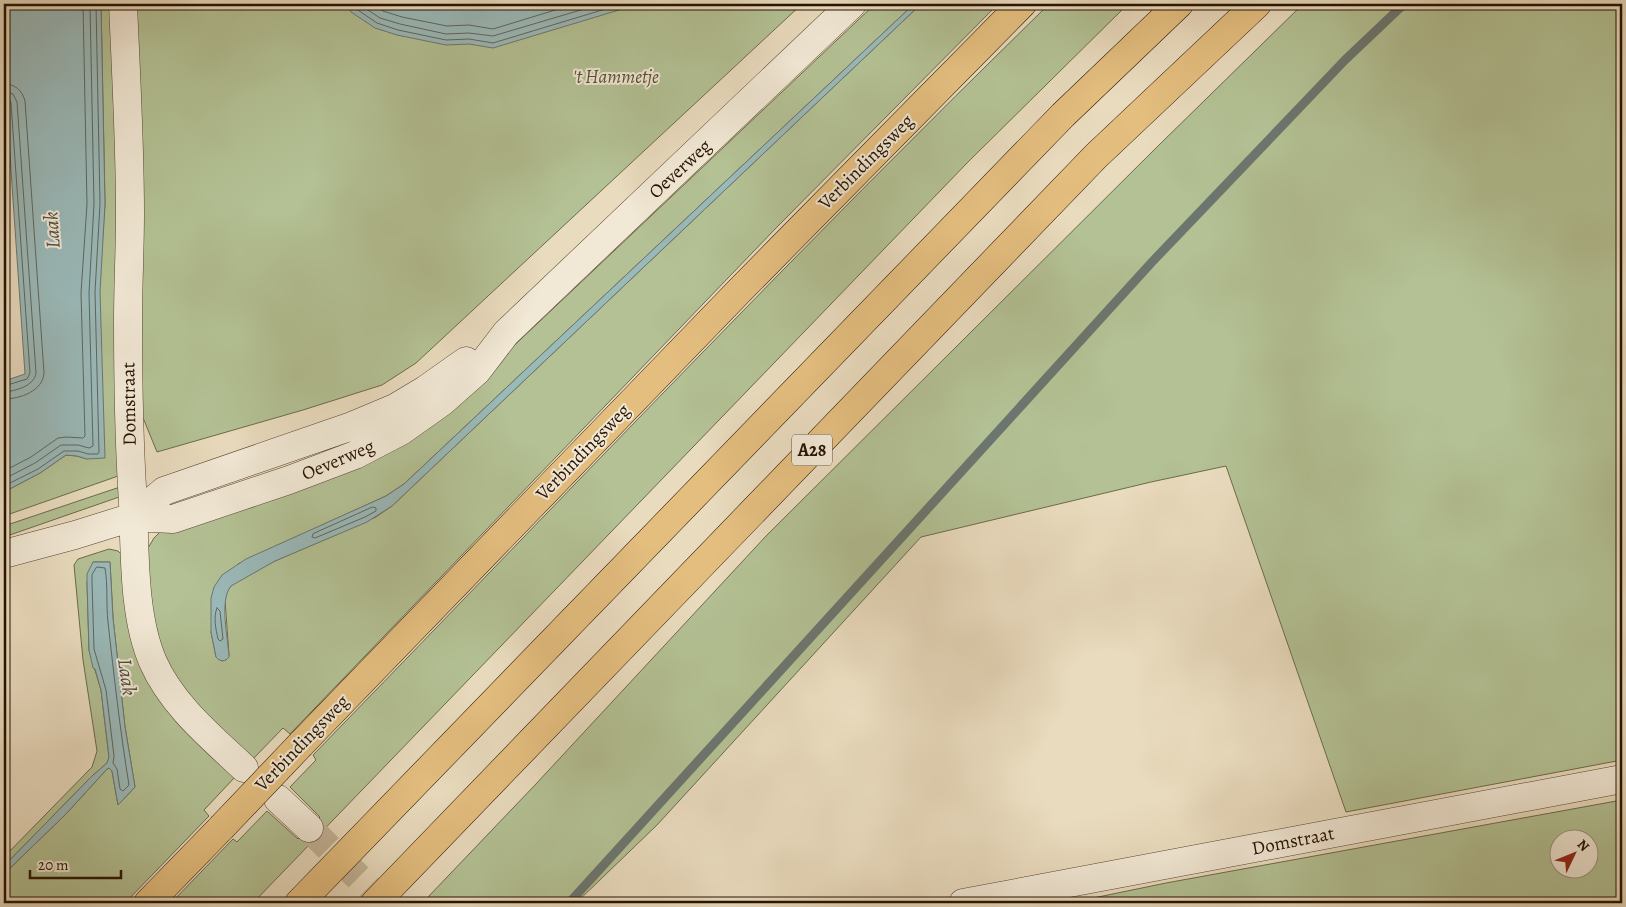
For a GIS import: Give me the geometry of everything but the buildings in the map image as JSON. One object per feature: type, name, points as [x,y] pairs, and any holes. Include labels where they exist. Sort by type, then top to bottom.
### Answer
[{"type":"main road","name":"Verbindingsweg","points":[[148,903],[744,286],[1022,4]]},
{"type":"main road","points":[[299,903],[1062,115],[1179,4]]},
{"type":"main road","name":"A28","points":[[375,903],[1090,164],[1257,4]]},
{"type":"street","name":"Domstraat","points":[[123,4],[128,105],[130,214],[128,381],[133,517],[141,618],[153,662],[178,704],[244,768]]},
{"type":"street","name":"Oeverweg","points":[[4,554],[76,535],[133,517],[173,519],[310,473],[370,448],[401,431],[442,402],[477,371],[506,333],[852,4]]},
{"type":"street","name":"Domstraat","points":[[963,903],[1622,779]]},
{"type":"street","points":[[278,799],[309,828]]},
{"type":"green space","points":[[101,4],[111,4],[118,140],[121,475],[4,516],[4,492],[40,473],[66,455],[87,459],[105,204]]},
{"type":"green space","name":"'t Hammetje","points":[[122,4],[802,4],[416,363],[382,385],[157,452],[128,381]]},
{"type":"green space","points":[[875,4],[914,4],[404,484],[386,496],[238,564],[228,590],[234,582],[275,561],[376,517],[392,506],[921,4],[998,4],[777,227],[290,734],[283,728],[252,760],[188,699],[173,677],[150,614],[148,548],[154,538],[161,531],[275,493],[483,375]],"holes":[[[227,593],[225,600],[229,655],[226,660],[222,661],[216,657],[211,632]]]},
{"type":"green space","points":[[1049,4],[1128,4],[968,162],[253,903],[171,903],[233,839],[237,842],[267,811],[298,839],[320,817],[290,787],[316,760],[313,755],[862,189]]},
{"type":"green space","points":[[1303,4],[1622,4],[1622,760],[1346,812],[1226,466],[921,537],[657,825],[576,903],[438,903],[428,897],[535,785],[767,535]]},
{"type":"green space","points":[[121,488],[122,496],[4,537],[4,526]]},
{"type":"green space","points":[[109,549],[118,551],[121,554],[128,600],[236,776],[204,810],[209,816],[125,903],[4,903],[4,874],[66,814],[107,769],[109,768],[112,771],[118,805],[135,787],[125,727],[113,618],[110,562],[93,562],[87,582],[89,650],[101,690],[109,757],[107,763],[4,866],[4,857],[92,767],[97,751],[83,660],[74,565],[78,559]]},
{"type":"green space","points":[[1622,800],[1622,903],[1069,903],[1166,883]]},
{"type":"water","name":"Laak","points":[[4,4],[101,4],[105,204],[100,292],[105,458],[87,459],[66,455],[40,473],[4,492],[4,381],[25,374],[5,83]]},
{"type":"water","points":[[345,4],[639,4],[493,48],[469,44],[446,45],[397,35],[375,28],[351,12]]},
{"type":"water","points":[[914,4],[921,4],[392,506],[367,522],[275,561],[231,586],[225,601],[229,657],[222,661],[216,657],[211,632],[211,598],[214,587],[222,575],[246,559],[386,496],[404,484]]},
{"type":"water","points":[[93,562],[110,562],[113,618],[125,727],[135,787],[118,805],[112,771],[109,768],[107,769],[66,814],[4,874],[4,866],[107,763],[109,757],[101,690],[89,650],[87,574]]},
{"type":"waterway","points":[[569,903],[1152,262],[1345,60],[1404,4]]},
{"type":"tunnel","points":[[309,828],[384,903]]}]
